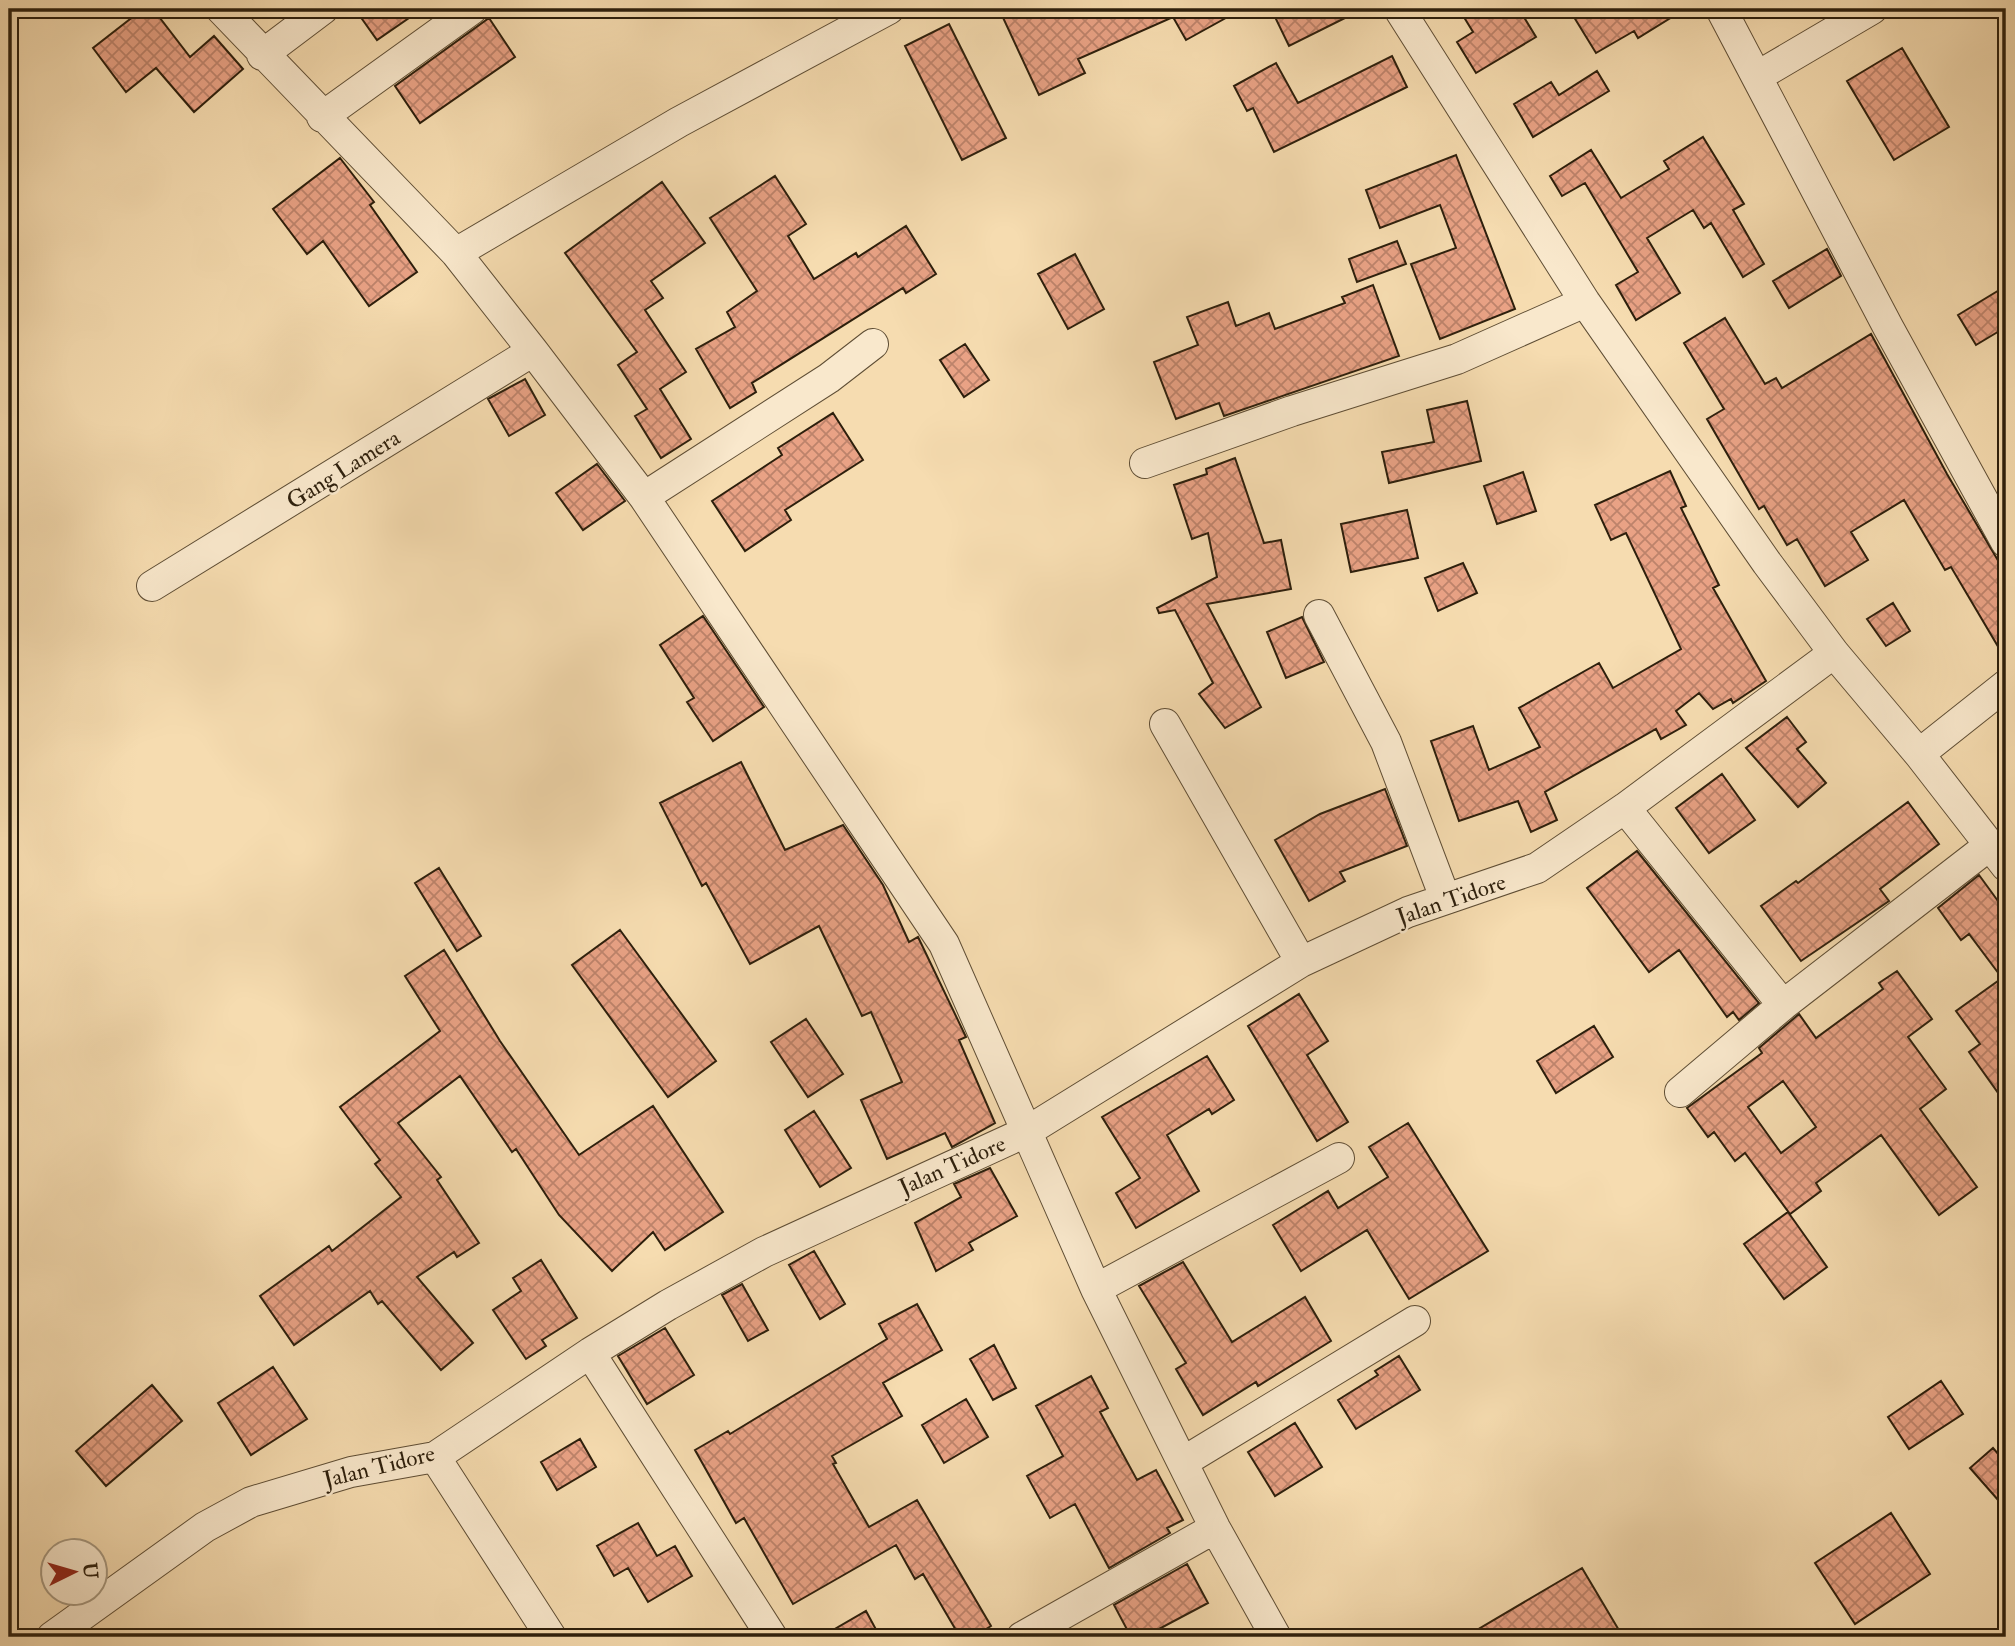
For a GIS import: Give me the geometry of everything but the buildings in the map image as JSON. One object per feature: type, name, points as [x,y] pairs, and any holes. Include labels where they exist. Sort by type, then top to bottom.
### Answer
[{"type":"street","points":[[221,9],[262,55],[456,253],[533,351],[644,497],[944,944],[1096,1289],[1215,1528],[1276,1637]]},
{"type":"street","points":[[262,55],[323,9]]},
{"type":"street","points":[[322,117],[472,9]]},
{"type":"street","points":[[456,253],[679,122],[889,9]]},
{"type":"street","points":[[1399,9],[1585,302],[1834,653],[1919,754],[1998,855],[1783,1005],[1680,1091]]},
{"type":"street","points":[[1721,9],[1888,327],[2006,542]]},
{"type":"street","points":[[1758,76],[1872,9]]},
{"type":"street","points":[[1145,464],[1292,411],[1457,359],[1585,302]]},
{"type":"street","points":[[644,497],[829,379],[873,344]]},
{"type":"street","name":"Gang Lamera","points":[[152,586],[533,351]]},
{"type":"street","points":[[1319,615],[1386,742],[1444,898]]},
{"type":"street","name":"Jalan Tidore","points":[[52,1637],[205,1527],[251,1502],[351,1472],[435,1457],[590,1353],[764,1252],[1026,1132],[1301,962],[1373,927],[1444,898],[1537,868],[1625,808],[1834,653]]},
{"type":"street","points":[[1919,754],[2006,685]]},
{"type":"street","points":[[1165,723],[1301,962]]},
{"type":"street","points":[[1625,808],[1783,1005]]},
{"type":"street","points":[[1096,1289],[1339,1158]]},
{"type":"street","points":[[1183,1462],[1415,1321]]},
{"type":"street","points":[[590,1353],[772,1637]]},
{"type":"street","points":[[435,1457],[551,1637]]},
{"type":"street","points":[[1022,1637],[1215,1528]]}]
